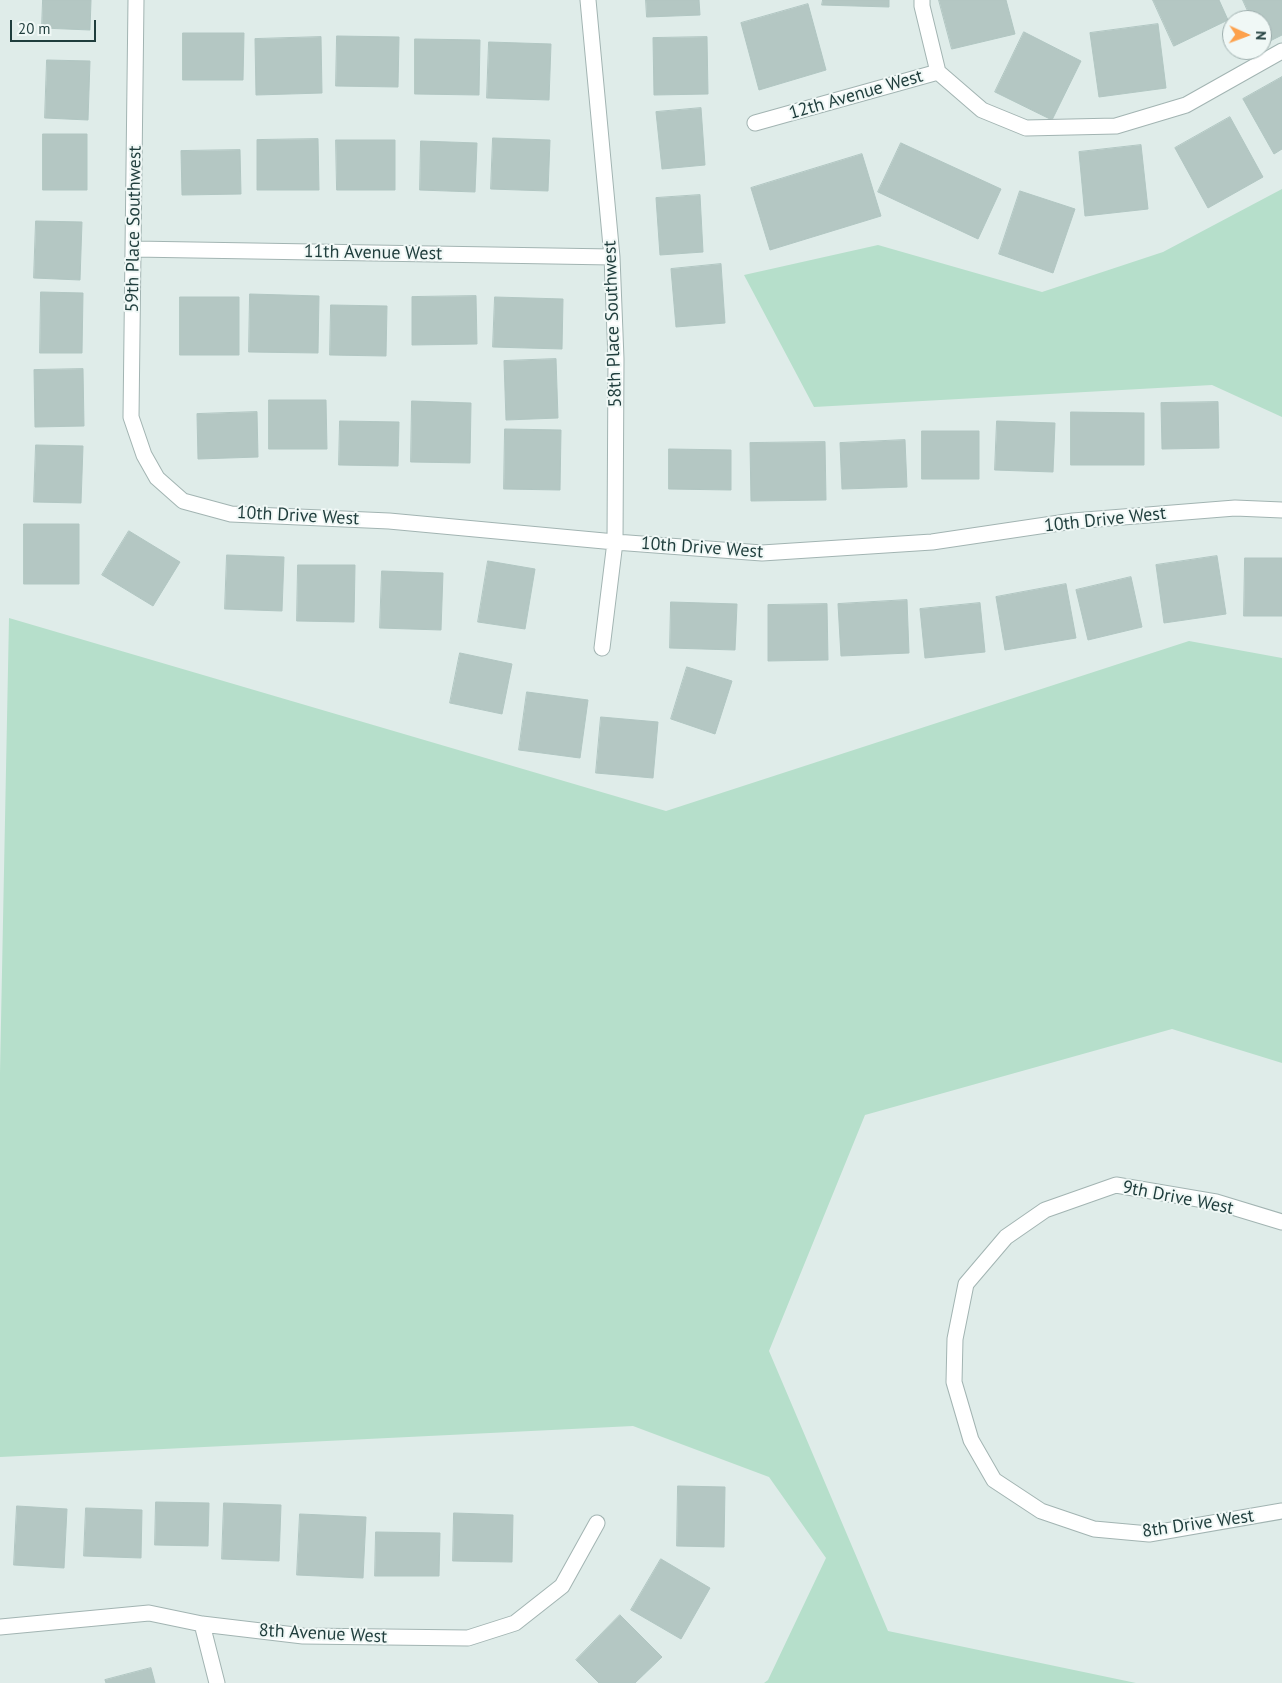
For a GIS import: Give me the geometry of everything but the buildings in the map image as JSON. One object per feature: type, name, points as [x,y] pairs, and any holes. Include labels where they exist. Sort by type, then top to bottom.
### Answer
[{"type":"street","name":"59th Place Southwest","points":[[136,0],[131,418],[144,455]]},
{"type":"street","name":"58th Place Southwest","points":[[588,0],[612,257],[616,359],[615,542],[602,648]]},
{"type":"street","points":[[922,0],[938,72]]},
{"type":"street","name":"12th Avenue West","points":[[755,123],[938,72],[982,110],[1026,128],[1116,126],[1186,105],[1282,51]]},
{"type":"street","name":"11th Avenue West","points":[[134,249],[612,257]]},
{"type":"street","name":"10th Drive West","points":[[144,455],[157,478],[182,501],[231,514],[389,521],[615,542],[762,553],[932,542],[1073,521],[1235,508],[1282,510]]},
{"type":"street","name":"9th Drive West","points":[[954,1382],[956,1339],[966,1284],[1006,1236],[1044,1210],[1116,1185],[1216,1202],[1282,1222]]},
{"type":"street","name":"8th Drive West","points":[[954,1382],[971,1440],[994,1480],[1041,1511],[1094,1529],[1149,1534],[1282,1512]]},
{"type":"street","name":"8th Avenue West","points":[[0,1627],[149,1613],[202,1624],[303,1636],[468,1638],[515,1623],[562,1586],[597,1523]]},
{"type":"street","points":[[202,1624],[217,1683]]},
{"type":"green space","points":[[1282,189],[1282,417],[1212,385],[814,407],[744,275],[878,245],[1042,292],[1163,252]]},
{"type":"green space","points":[[9,618],[666,811],[1189,641],[1282,658],[1282,1063],[1172,1029],[865,1115],[769,1351],[888,1631],[1136,1683],[764,1683],[768,1680],[826,1558],[769,1477],[633,1426],[0,1457],[0,1073]]}]
